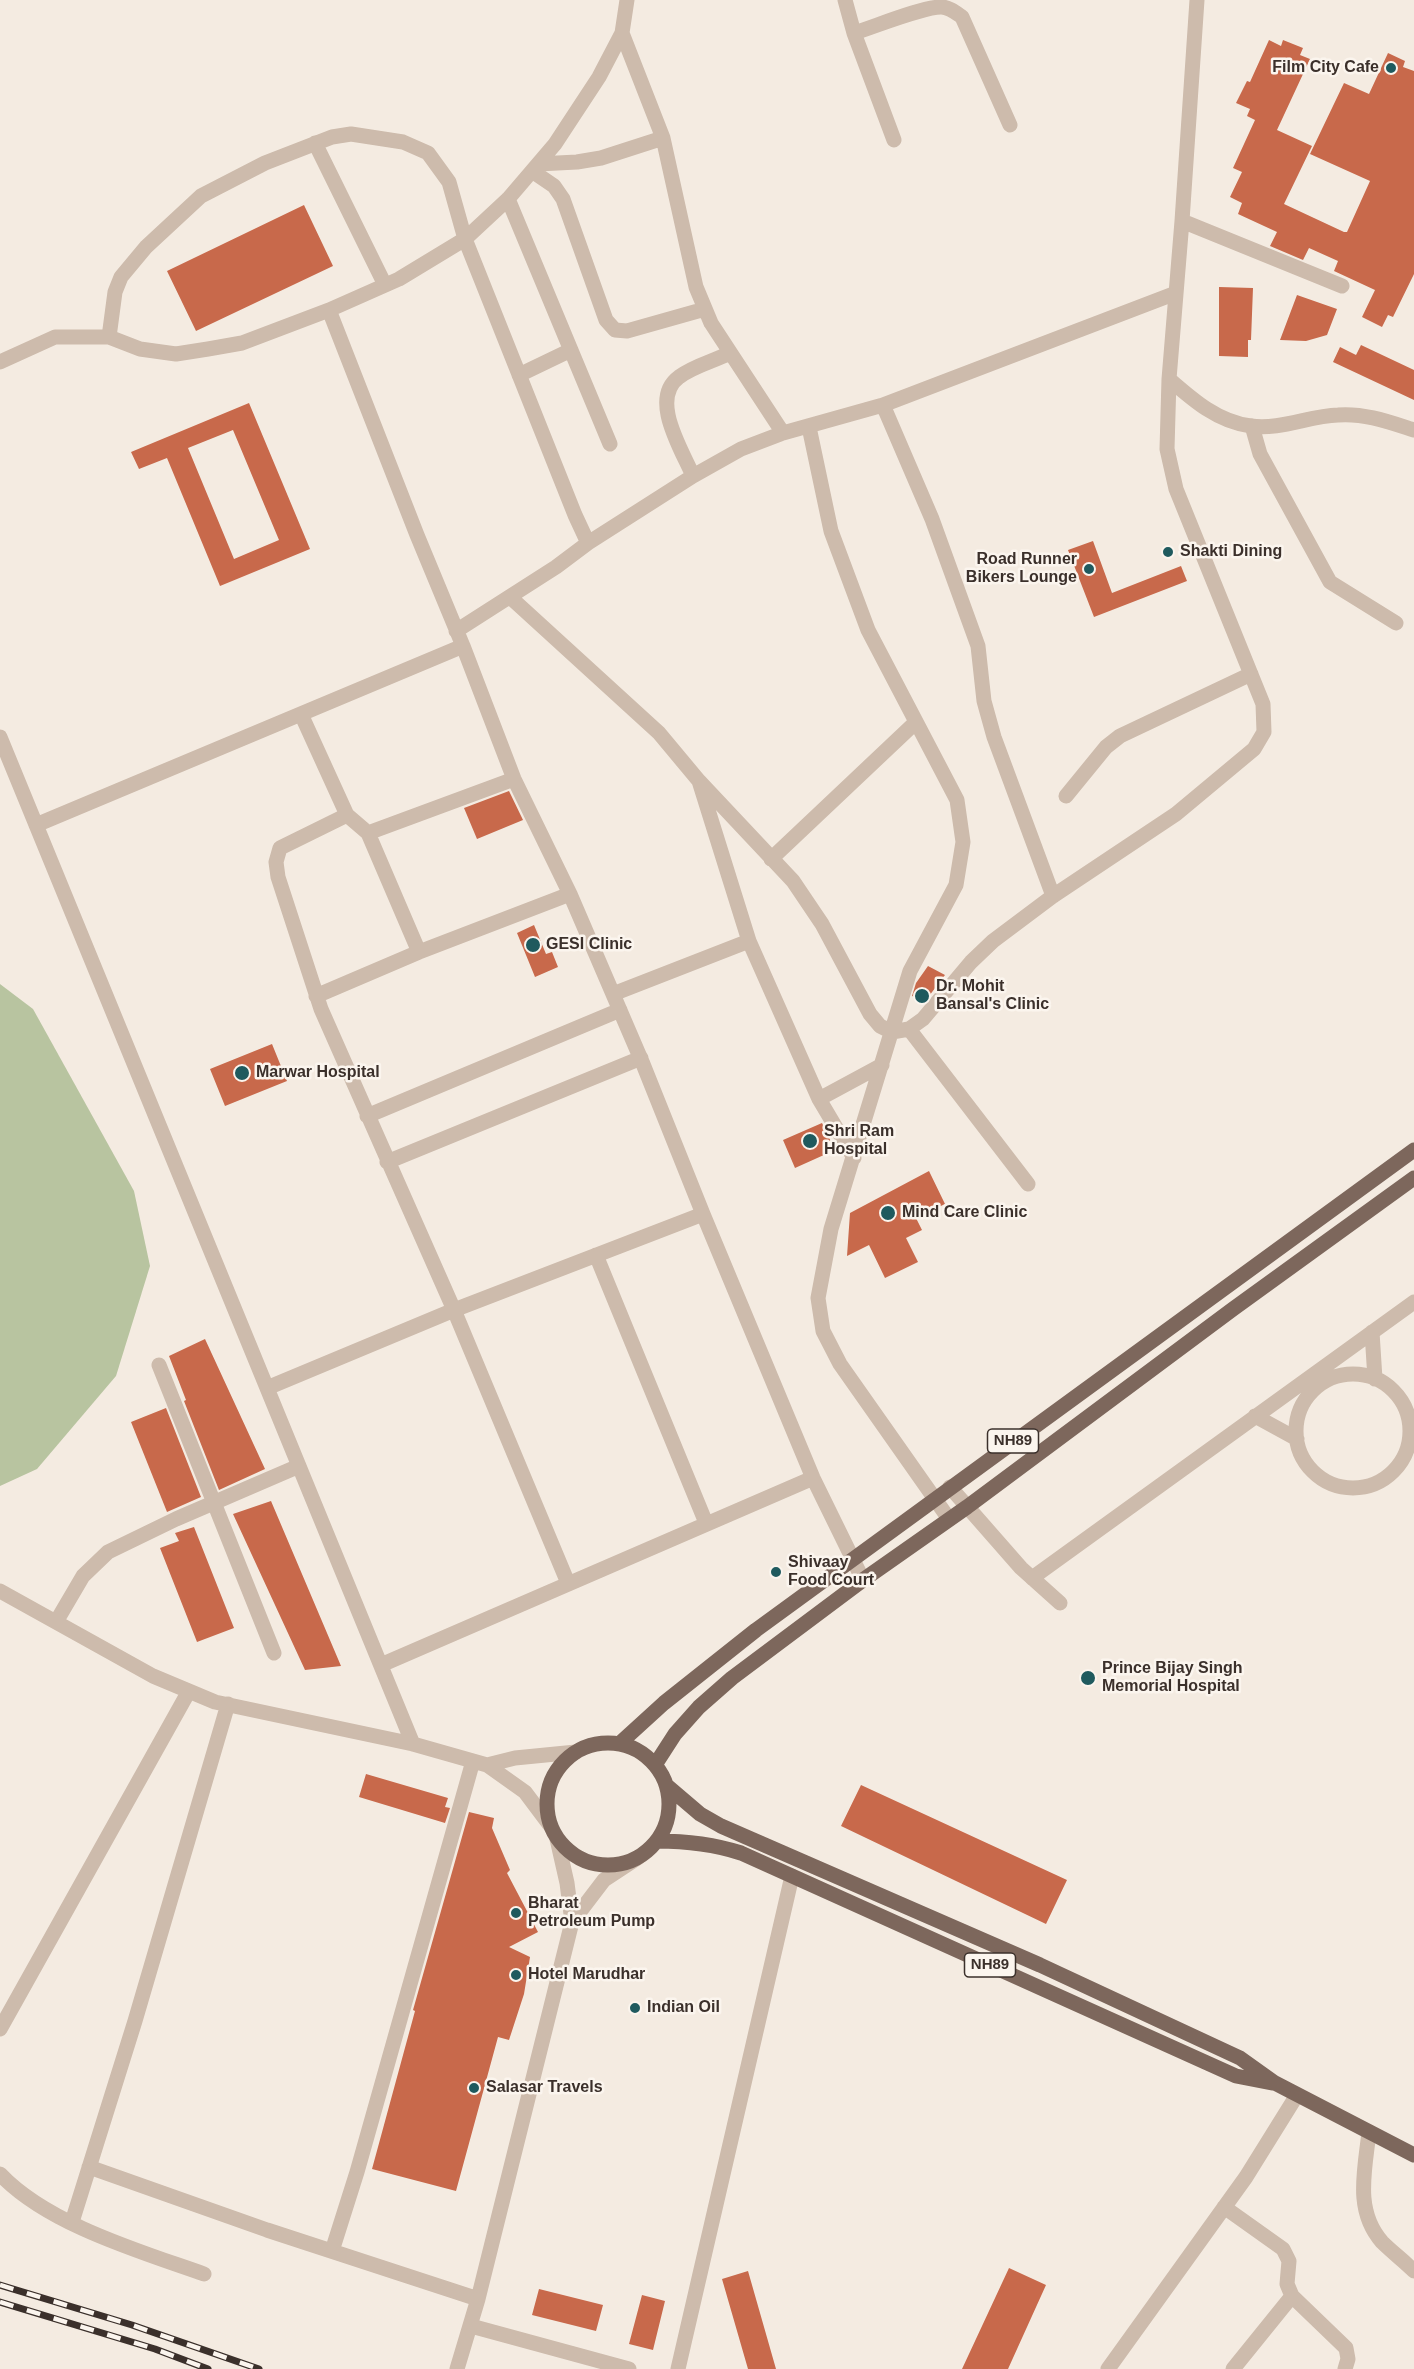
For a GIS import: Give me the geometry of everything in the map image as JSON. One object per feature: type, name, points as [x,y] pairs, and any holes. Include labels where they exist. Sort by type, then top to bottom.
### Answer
[{"type":"main road","name":"NH89","points":[[576,1752],[560,1765],[550,1784],[546,1804],[549,1824],[557,1839],[573,1855],[594,1864],[617,1864],[639,1857],[657,1841],[666,1823],[669,1804],[666,1785],[655,1765],[639,1751],[620,1744],[705,1669],[852,1559],[1414,1150]]},
{"type":"main road","name":"NH89","points":[[655,1765],[675,1734],[699,1707],[732,1678],[863,1580],[968,1508],[1233,1309],[1414,1178]]},
{"type":"main road","points":[[1219,1291],[1233,1309]]},
{"type":"main road","points":[[576,1752],[597,1744],[620,1744]]},
{"type":"main road","name":"NH89","points":[[666,1785],[700,1814],[721,1826],[998,1946],[1230,2053],[1275,2083],[1414,2155]]},
{"type":"main road","name":"NH89","points":[[657,1841],[689,1841],[726,1848],[1236,2076],[1275,2083]]},
{"type":"street","points":[[0,362],[55,337],[109,337],[140,349],[176,354],[242,343],[329,310],[399,279],[465,239],[508,199],[555,144],[599,77],[622,33],[627,0]]},
{"type":"street","points":[[845,0],[894,140]]},
{"type":"street","points":[[510,597],[659,733],[699,781],[793,881],[822,924],[870,1014],[880,1026],[892,1032],[909,1029],[923,1019],[971,962],[993,941],[1053,896],[1176,814],[1254,749],[1264,732],[1263,704],[1176,489],[1167,449],[1169,379],[1197,0]]},
{"type":"street","points":[[855,33],[924,10],[939,7],[950,9],[962,17],[1010,125]]},
{"type":"street","points":[[622,33],[663,138],[696,286],[711,324],[783,433]]},
{"type":"street","points":[[109,337],[115,292],[121,277],[146,247],[201,196],[265,163],[332,137],[351,134],[403,142],[428,153],[449,182],[465,239],[588,543]]},
{"type":"street","points":[[535,167],[601,158],[663,138]]},
{"type":"street","points":[[315,143],[385,285]]},
{"type":"street","points":[[535,167],[563,199],[606,320],[615,330],[627,331],[705,309]]},
{"type":"street","points":[[508,199],[610,444]]},
{"type":"street","points":[[1182,222],[1342,286]]},
{"type":"street","points":[[36,825],[301,714],[460,639],[510,597],[588,543],[693,476],[741,449],[783,433],[883,405],[1176,294]]},
{"type":"street","points":[[329,310],[514,779],[570,894],[641,1058],[813,1478],[863,1580]]},
{"type":"street","points":[[519,375],[571,350]]},
{"type":"street","points":[[693,476],[667,415],[666,396],[670,386],[680,376],[730,353]]},
{"type":"street","points":[[1169,379],[1203,408],[1227,420],[1252,426],[1338,415],[1376,417],[1414,430]]},
{"type":"street","points":[[883,405],[933,519],[978,646],[984,701],[994,737],[1053,896]]},
{"type":"street","points":[[1252,426],[1260,454],[1330,582],[1396,623]]},
{"type":"street","points":[[809,427],[831,531],[868,630],[957,800],[963,843],[956,885],[910,971],[831,1229],[818,1298],[823,1331],[840,1364],[949,1519]]},
{"type":"street","points":[[1066,796],[1106,747],[1120,736],[1251,674]]},
{"type":"street","points":[[301,714],[347,815],[368,833],[419,952]]},
{"type":"street","points":[[771,859],[916,722]]},
{"type":"street","points":[[0,737],[413,1744]]},
{"type":"street","points":[[368,833],[514,779]]},
{"type":"street","points":[[699,781],[749,941],[819,1100],[854,1158]]},
{"type":"street","points":[[347,815],[280,848],[276,862],[278,878],[316,996],[454,1310],[568,1583]]},
{"type":"street","points":[[316,996],[419,952],[570,894]]},
{"type":"street","points":[[613,994],[749,941]]},
{"type":"street","points":[[367,1116],[620,1010]]},
{"type":"street","points":[[909,1029],[1028,1184]]},
{"type":"street","points":[[387,1162],[641,1058]]},
{"type":"street","points":[[819,1100],[882,1065]]},
{"type":"street","points":[[267,1388],[454,1310],[703,1214]]},
{"type":"street","points":[[596,1255],[706,1523]]},
{"type":"street","points":[[1032,1578],[1414,1302]]},
{"type":"street","points":[[1372,1332],[1375,1379]]},
{"type":"street","points":[[159,1365],[274,1653]]},
{"type":"street","points":[[1359,1374],[1375,1379],[1393,1390],[1404,1406],[1410,1424],[1409,1443],[1402,1460],[1390,1474],[1374,1484],[1357,1488],[1338,1486],[1322,1479],[1308,1467],[1299,1451],[1297,1439],[1299,1413],[1308,1396],[1322,1383],[1340,1376],[1359,1374]]},
{"type":"street","points":[[1255,1416],[1297,1439]]},
{"type":"street","points":[[56,1622],[83,1576],[108,1552],[214,1502],[299,1466]]},
{"type":"street","points":[[381,1665],[813,1478]]},
{"type":"street","points":[[950,1486],[1032,1578],[1060,1603]]},
{"type":"street","points":[[0,1591],[153,1676],[215,1702],[413,1744],[480,1763],[525,1791],[549,1824]]},
{"type":"street","points":[[0,2029],[189,1691]]},
{"type":"street","points":[[72,2222],[228,1704]]},
{"type":"street","points":[[480,1763],[576,1752]]},
{"type":"street","points":[[332,2251],[480,1763]]},
{"type":"street","points":[[457,2369],[478,2299],[572,1922],[567,1883],[557,1839]]},
{"type":"street","points":[[572,1922],[604,1880],[639,1857]]},
{"type":"street","points":[[678,2369],[792,1876]]},
{"type":"street","points":[[1108,2369],[1224,2207],[1297,2095]]},
{"type":"street","points":[[1369,2133],[1362,2196],[1366,2215],[1381,2241],[1414,2271]]},
{"type":"street","points":[[89,2167],[478,2299]]},
{"type":"street","points":[[0,2174],[14,2189],[98,2236],[204,2274]]},
{"type":"street","points":[[1224,2207],[1283,2249],[1289,2261],[1287,2284],[1292,2296],[1346,2348],[1348,2359],[1345,2369]]},
{"type":"street","points":[[1233,2369],[1292,2296]]},
{"type":"street","points":[[471,2326],[629,2369]]},
{"type":"green space","points":[[0,984],[33,1009],[134,1191],[150,1266],[116,1376],[37,1469],[0,1486]]},
{"type":"building","points":[[1269,40],[1281,46],[1283,40],[1303,48],[1300,55],[1310,59],[1277,130],[1312,146],[1284,204],[1344,232],[1347,232],[1370,181],[1310,154],[1344,83],[1369,94],[1388,53],[1405,61],[1403,67],[1414,71],[1414,274],[1393,317],[1388,315],[1382,327],[1362,317],[1375,290],[1334,271],[1338,261],[1309,248],[1303,260],[1270,246],[1277,232],[1238,214],[1242,203],[1230,197],[1242,172],[1233,168],[1255,120],[1247,116],[1250,109],[1236,103],[1247,81],[1250,82]]},
{"type":"building","points":[[304,205],[333,266],[196,331],[167,271]]},
{"type":"building","points":[[1219,287],[1253,288],[1248,357],[1219,356]]},
{"type":"building","points":[[1297,295],[1337,309],[1327,335],[1306,341],[1280,340]]},
{"type":"building","points":[[1361,345],[1414,370],[1414,400],[1333,362],[1340,347],[1356,355]]},
{"type":"building","points":[[249,403],[310,549],[220,586],[167,458],[139,469],[131,452]],"holes":[[[233,430],[279,540],[234,559],[188,448]]]},
{"type":"building","name":"Road Runner Bikers Lounge","points":[[1093,541],[1112,593],[1181,566],[1187,581],[1094,617],[1068,550]]},
{"type":"building","points":[[509,791],[523,820],[477,839],[464,808]]},
{"type":"building","points":[[534,925],[546,954],[552,952],[558,967],[535,977],[517,933]]},
{"type":"building","points":[[928,966],[945,975],[926,1000],[912,996],[916,983]]},
{"type":"building","points":[[272,1044],[287,1081],[225,1106],[210,1069]]},
{"type":"building","points":[[822,1123],[835,1150],[795,1168],[783,1140]]},
{"type":"building","points":[[929,1171],[945,1204],[916,1218],[922,1230],[906,1238],[918,1262],[885,1278],[869,1245],[847,1256],[850,1213]]},
{"type":"building","points":[[205,1339],[265,1469],[219,1490],[169,1356]]},
{"type":"building","points":[[166,1408],[201,1497],[167,1512],[131,1422]]},
{"type":"building","points":[[271,1501],[341,1666],[305,1670],[233,1514]]},
{"type":"building","points":[[194,1527],[234,1628],[197,1642],[160,1548],[179,1541],[175,1533]]},
{"type":"building","points":[[366,1774],[448,1798],[445,1807],[450,1808],[445,1823],[359,1797]]},
{"type":"building","points":[[861,1785],[1067,1880],[1046,1924],[841,1826]]},
{"type":"building","points":[[469,1812],[494,1818],[492,1828],[510,1870],[507,1873],[538,1932],[509,1947],[530,1957],[524,1994],[509,2040],[498,2037],[456,2191],[372,2169],[415,2011],[413,2010]]},
{"type":"building","points":[[1009,2268],[1046,2285],[1008,2369],[962,2369]]},
{"type":"building","points":[[748,2271],[776,2369],[748,2369],[722,2279]]},
{"type":"building","points":[[539,2289],[603,2305],[596,2331],[532,2315]]},
{"type":"building","points":[[642,2295],[665,2301],[653,2350],[629,2344]]},
{"type":"railway","points":[[0,2285],[132,2325],[259,2369]]},
{"type":"railway","points":[[0,2302],[155,2349],[208,2369]]},
{"type":"place","name":"Film City Cafe","points":[[1391,68]]},
{"type":"place","name":"Shakti Dining","points":[[1168,552]]},
{"type":"place","name":"Road Runner Bikers Lounge","points":[[1089,569]]},
{"type":"place","name":"GESI Clinic","points":[[533,945]]},
{"type":"place","name":"Dr. Mohit Bansal's Clinic","points":[[922,996]]},
{"type":"place","name":"Marwar Hospital","points":[[242,1073]]},
{"type":"place","name":"Shri Ram Hospital","points":[[810,1141]]},
{"type":"place","name":"Mind Care Clinic","points":[[888,1213]]},
{"type":"place","name":"Shivaay Food Court","points":[[776,1572]]},
{"type":"place","name":"Prince Bijay Singh Memorial Hospital","points":[[1088,1678]]},
{"type":"place","name":"Bharat Petroleum Pump","points":[[516,1913]]},
{"type":"place","name":"Hotel Marudhar","points":[[516,1975]]},
{"type":"place","name":"Indian Oil","points":[[635,2008]]},
{"type":"place","name":"Salasar Travels","points":[[474,2088]]}]
